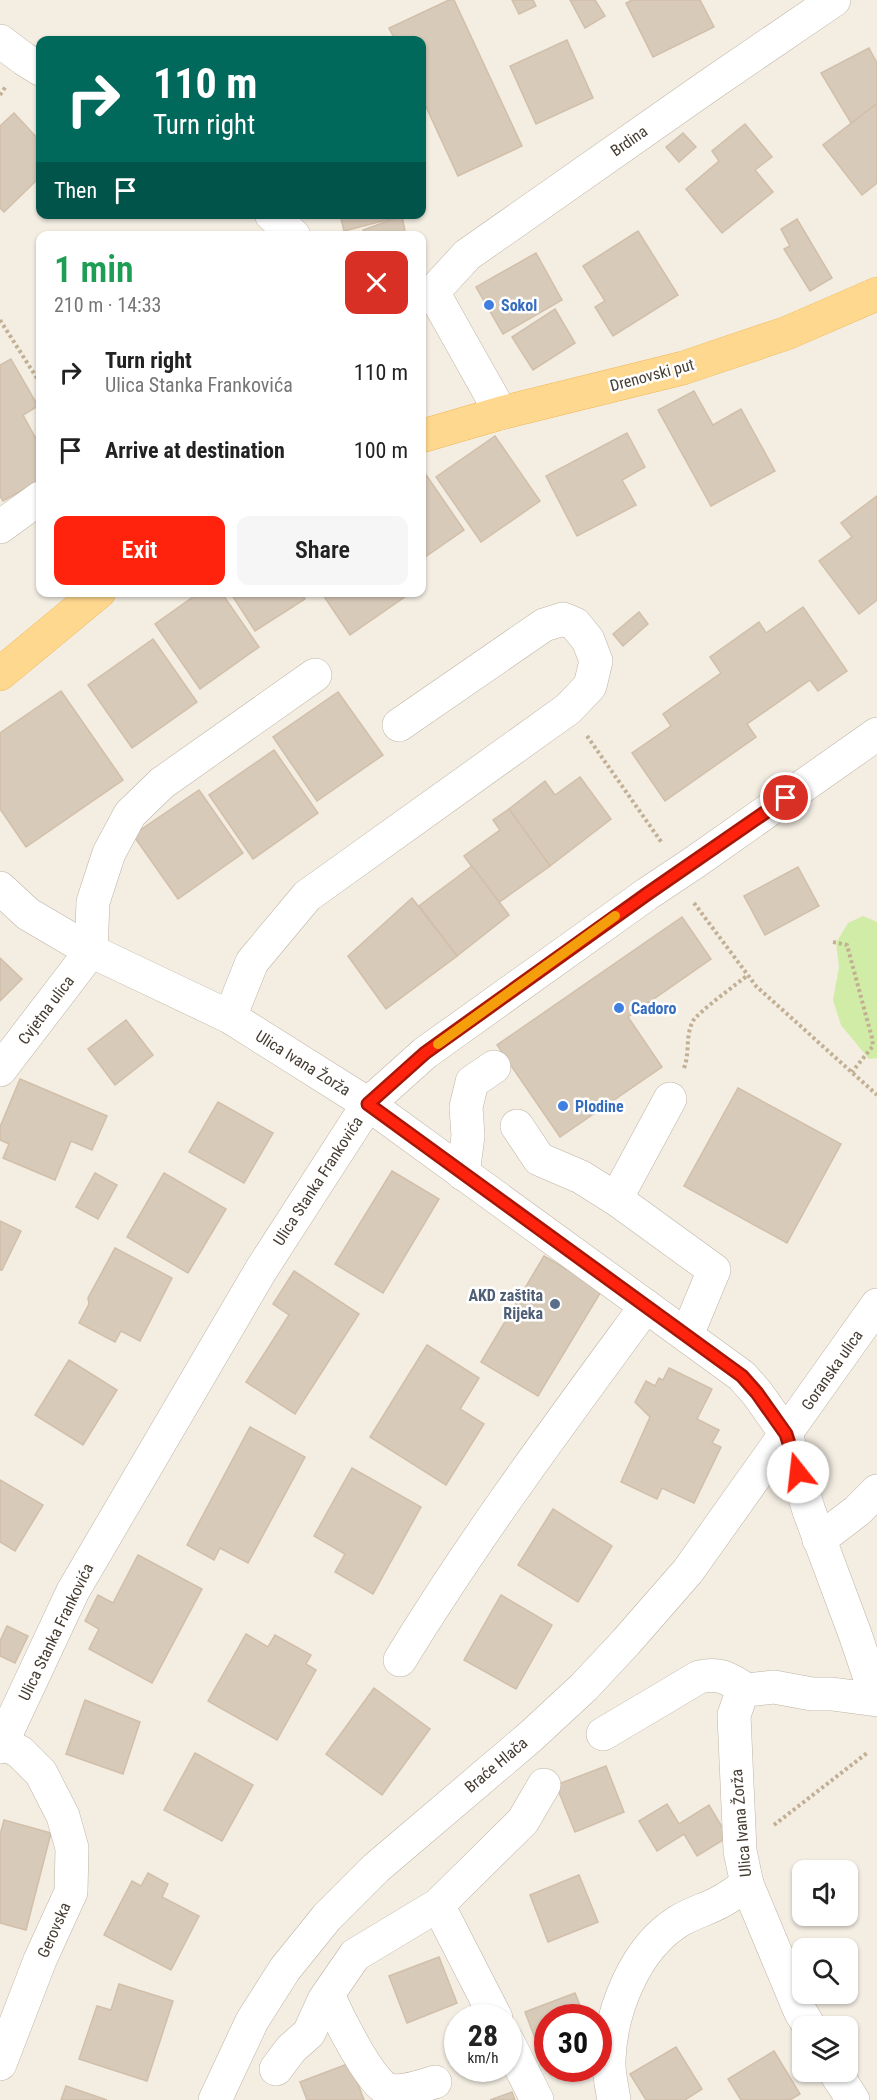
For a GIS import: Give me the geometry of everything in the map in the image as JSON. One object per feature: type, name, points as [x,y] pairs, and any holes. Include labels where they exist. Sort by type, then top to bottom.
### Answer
[{"type":"main road","name":"Drenovski put","points":[[426,435],[501,413],[683,369],[788,333],[877,294]]},
{"type":"main road","points":[[0,674],[93,597]]},
{"type":"street","name":"Brdina","points":[[501,413],[427,293],[467,255],[834,0]]},
{"type":"street","points":[[0,41],[36,66]]},
{"type":"street","points":[[276,219],[289,231]]},
{"type":"street","points":[[0,527],[36,501]]},
{"type":"street","points":[[230,1017],[252,962],[307,896],[568,709],[590,686],[596,662],[588,640],[575,624],[563,619],[544,625],[399,725]]},
{"type":"street","points":[[91,951],[93,902],[109,853],[130,814],[162,783],[315,675]]},
{"type":"street","name":"Ulica Stanka Frankovića","points":[[1,1745],[73,1591],[261,1270],[368,1104],[425,1053],[647,894],[877,734]]},
{"type":"street","name":"Ulica Ivana Žorža","points":[[0,888],[28,914],[91,951],[230,1017],[368,1104],[742,1376],[786,1434],[819,1540],[855,1634],[877,1700],[832,1694],[812,1694],[774,1687],[747,1690],[740,1698],[734,1715],[740,1851],[747,1884],[721,1902],[678,1922],[649,1948],[635,1967],[621,1995],[612,2034],[609,2060],[614,2100]]},
{"type":"street","name":"Cvjetna ulica","points":[[0,1070],[91,951]]},
{"type":"street","points":[[463,1174],[468,1136],[466,1107],[472,1082],[494,1067]]},
{"type":"street","points":[[616,1199],[670,1099]]},
{"type":"street","points":[[518,1126],[539,1159],[581,1177],[616,1199],[714,1270],[687,1335]]},
{"type":"street","name":"Goranska ulica","points":[[786,1434],[877,1305]]},
{"type":"street","points":[[400,1660],[441,1592],[646,1306]]},
{"type":"street","name":"Braće Hlača","points":[[215,2100],[252,2021],[285,1969],[327,1917],[376,1868],[530,1737],[584,1687],[688,1571],[786,1434]]},
{"type":"street","points":[[819,1540],[857,1511],[877,1491]]},
{"type":"street","points":[[603,1734],[699,1677],[713,1674],[726,1677],[747,1690]]},
{"type":"street","name":"Gerovska","points":[[0,2064],[40,1960],[70,1892],[72,1848],[63,1816],[41,1773],[20,1752],[1,1745]]},
{"type":"street","points":[[276,2068],[291,2049],[309,2033],[328,1995],[355,1955],[438,1905],[523,1821],[544,1785]]},
{"type":"street","points":[[747,1884],[803,2016]]},
{"type":"street","points":[[438,1905],[489,2004]]},
{"type":"street","points":[[328,1995],[337,2016],[374,2079],[380,2085],[387,2090],[401,2090],[435,2082]]},
{"type":"street","points":[[522,2070],[537,2100]]},
{"type":"street","points":[[841,2082],[853,2100]]},
{"type":"path","points":[[0,320],[36,377]]},
{"type":"path","points":[[568,709],[662,844]]},
{"type":"path","points":[[691,900],[756,986],[877,1095]]},
{"type":"path","points":[[833,942],[847,945],[872,1038],[873,1046],[852,1072]]},
{"type":"path","points":[[670,1099],[688,1059],[688,1039],[693,1020],[748,975]]},
{"type":"path","points":[[740,1851],[867,1753]]},
{"type":"green space","points":[[863,916],[877,922],[877,1058],[869,1059],[841,1025],[833,1000],[839,967],[836,943],[848,923]]},
{"type":"building","points":[[449,0],[454,0],[522,146],[458,176],[426,107],[426,36],[393,36],[389,28]]},
{"type":"building","points":[[512,0],[533,0],[536,6],[519,14]]},
{"type":"building","points":[[570,0],[595,0],[605,16],[585,28]]},
{"type":"building","points":[[632,0],[700,0],[714,27],[653,57],[626,3]]},
{"type":"building","points":[[567,40],[593,98],[536,124],[510,66]]},
{"type":"building","points":[[869,48],[877,63],[877,104],[851,123],[821,73]]},
{"type":"building","points":[[875,105],[877,107],[877,183],[862,195],[823,145]]},
{"type":"building","points":[[14,113],[36,137],[36,181],[4,212],[0,208],[0,126]]},
{"type":"building","points":[[745,124],[772,157],[755,170],[773,192],[722,233],[686,189],[719,161],[712,151]]},
{"type":"building","points":[[683,133],[696,147],[679,162],[666,147]]},
{"type":"building","points":[[341,219],[390,219],[344,231]]},
{"type":"building","points":[[394,219],[403,219],[405,231],[363,231]]},
{"type":"building","points":[[797,219],[832,278],[810,291],[784,249],[790,246],[781,229]]},
{"type":"building","points":[[638,231],[678,295],[613,336],[595,307],[605,301],[583,266]]},
{"type":"building","points":[[536,253],[562,300],[503,334],[476,287]]},
{"type":"building","points":[[555,309],[575,343],[533,370],[512,337]]},
{"type":"building","points":[[11,359],[36,403],[36,407],[23,415],[36,439],[36,482],[3,501],[0,496],[0,365]]},
{"type":"building","points":[[694,391],[713,425],[741,409],[775,471],[711,506],[658,410]]},
{"type":"building","points":[[627,433],[645,467],[622,480],[636,505],[577,536],[546,476]]},
{"type":"building","points":[[495,436],[540,501],[481,542],[436,477]]},
{"type":"building","points":[[426,475],[464,530],[426,556]]},
{"type":"building","points":[[877,496],[877,600],[859,614],[819,561],[852,537],[841,523]]},
{"type":"building","points":[[193,597],[224,597],[259,647],[200,689],[155,624]]},
{"type":"building","points":[[233,597],[304,597],[305,599],[255,631]]},
{"type":"building","points":[[324,597],[405,597],[350,635]]},
{"type":"building","points":[[803,607],[847,671],[818,691],[810,680],[747,724],[756,737],[665,801],[632,753],[671,726],[663,714],[721,673],[710,657],[759,622],[766,633]]},
{"type":"building","points":[[639,612],[648,624],[623,646],[613,634]]},
{"type":"building","points":[[153,639],[197,702],[132,748],[88,685]]},
{"type":"building","points":[[61,691],[123,780],[26,847],[0,809],[0,733]]},
{"type":"building","points":[[338,692],[383,755],[317,801],[273,737]]},
{"type":"building","points":[[274,750],[318,813],[253,859],[209,795]]},
{"type":"building","points":[[580,777],[611,819],[550,866],[509,809],[545,781],[555,795]]},
{"type":"building","points":[[199,790],[243,853],[178,899],[133,835]]},
{"type":"building","points":[[509,809],[550,866],[498,903],[464,856],[500,830],[493,820]]},
{"type":"building","points":[[472,866],[509,915],[457,956],[419,906]]},
{"type":"building","points":[[798,867],[819,906],[765,935],[744,896]]},
{"type":"building","points":[[412,898],[457,956],[386,1009],[348,956]]},
{"type":"building","points":[[682,917],[711,959],[628,1017],[662,1067],[560,1137],[497,1045]]},
{"type":"building","points":[[0,958],[22,979],[0,1001]]},
{"type":"building","points":[[126,1020],[153,1055],[115,1085],[88,1049]]},
{"type":"building","points":[[20,1079],[107,1116],[92,1150],[71,1141],[55,1180],[3,1158],[9,1144],[0,1140],[0,1127]]},
{"type":"building","points":[[738,1088],[841,1144],[787,1243],[684,1186]]},
{"type":"building","points":[[218,1102],[273,1133],[244,1183],[189,1152]]},
{"type":"building","points":[[392,1171],[439,1199],[383,1293],[335,1264]]},
{"type":"building","points":[[95,1173],[117,1185],[98,1219],[76,1207]]},
{"type":"building","points":[[164,1173],[226,1209],[188,1273],[127,1237]]},
{"type":"building","points":[[0,1221],[21,1231],[2,1270],[0,1270]]},
{"type":"building","points":[[115,1248],[172,1278],[140,1341],[121,1331],[115,1342],[79,1323],[89,1304],[88,1298]]},
{"type":"building","points":[[544,1256],[602,1290],[538,1396],[481,1362]]},
{"type":"building","points":[[294,1271],[359,1314],[295,1414],[246,1382],[289,1315],[273,1304]]},
{"type":"building","points":[[427,1345],[479,1378],[460,1409],[484,1424],[446,1485],[370,1437]]},
{"type":"building","points":[[69,1360],[117,1390],[83,1445],[35,1415]]},
{"type":"building","points":[[669,1368],[712,1389],[697,1419],[719,1430],[712,1443],[721,1447],[694,1503],[662,1488],[657,1499],[621,1482],[650,1417],[635,1402],[646,1381],[655,1386],[659,1378],[663,1380]]},
{"type":"building","points":[[250,1427],[305,1457],[248,1563],[220,1548],[214,1560],[187,1545]]},
{"type":"building","points":[[352,1468],[421,1507],[373,1594],[335,1572],[345,1554],[314,1536]]},
{"type":"building","points":[[0,1480],[43,1505],[15,1551],[0,1542]]},
{"type":"building","points":[[553,1509],[612,1546],[578,1602],[518,1565]]},
{"type":"building","points":[[138,1555],[202,1589],[152,1683],[89,1649],[99,1629],[85,1621],[98,1595],[113,1603]]},
{"type":"building","points":[[501,1595],[552,1625],[516,1689],[464,1660]]},
{"type":"building","points":[[7,1626],[28,1636],[15,1663],[0,1656],[0,1641]]},
{"type":"building","points":[[246,1634],[268,1647],[275,1635],[311,1655],[306,1664],[316,1670],[277,1740],[208,1701]]},
{"type":"building","points":[[374,1688],[430,1729],[382,1795],[326,1754]]},
{"type":"building","points":[[85,1700],[140,1722],[123,1774],[66,1754]]},
{"type":"building","points":[[195,1753],[253,1785],[222,1841],[164,1810]]},
{"type":"building","points":[[606,1766],[624,1812],[575,1832],[556,1785]]},
{"type":"building","points":[[667,1804],[679,1824],[709,1805],[728,1837],[697,1856],[684,1834],[657,1851],[639,1821]]},
{"type":"building","points":[[4,1820],[51,1833],[26,1930],[0,1923],[0,1835]]},
{"type":"building","points":[[148,1873],[168,1884],[162,1897],[199,1916],[171,1970],[104,1935],[132,1881],[141,1886]]},
{"type":"building","points":[[579,1875],[598,1922],[548,1942],[530,1895]]},
{"type":"building","points":[[439,1957],[457,2003],[444,2004],[444,2008],[407,2023],[389,1976]]},
{"type":"building","points":[[119,1984],[173,2001],[147,2081],[79,2059],[97,2006],[111,2010]]},
{"type":"building","points":[[575,1993],[579,2004],[546,2004]]},
{"type":"building","points":[[534,2009],[534,2036],[525,2012]]},
{"type":"building","points":[[676,2047],[702,2089],[685,2100],[646,2100],[630,2074]]},
{"type":"building","points":[[774,2051],[800,2094],[790,2100],[741,2100],[728,2079]]},
{"type":"building","points":[[350,2063],[364,2100],[307,2100],[300,2082]]},
{"type":"building","points":[[66,2086],[107,2100],[61,2100]]},
{"type":"building","points":[[512,2092],[515,2100],[490,2100]]},
{"type":"slow traffic","points":[[438,1044],[615,916]]},
{"type":"place","name":"Sokol","points":[[489,305]]},
{"type":"place","name":"Cadoro","points":[[619,1008]]},
{"type":"place","name":"Plodine","points":[[563,1106]]},
{"type":"place","name":"AKD zaštita Rijeka","points":[[555,1304]]},
{"type":"route","points":[[786,798],[695,862],[671,876],[425,1053],[368,1104],[742,1376],[786,1434],[798,1472]]}]
